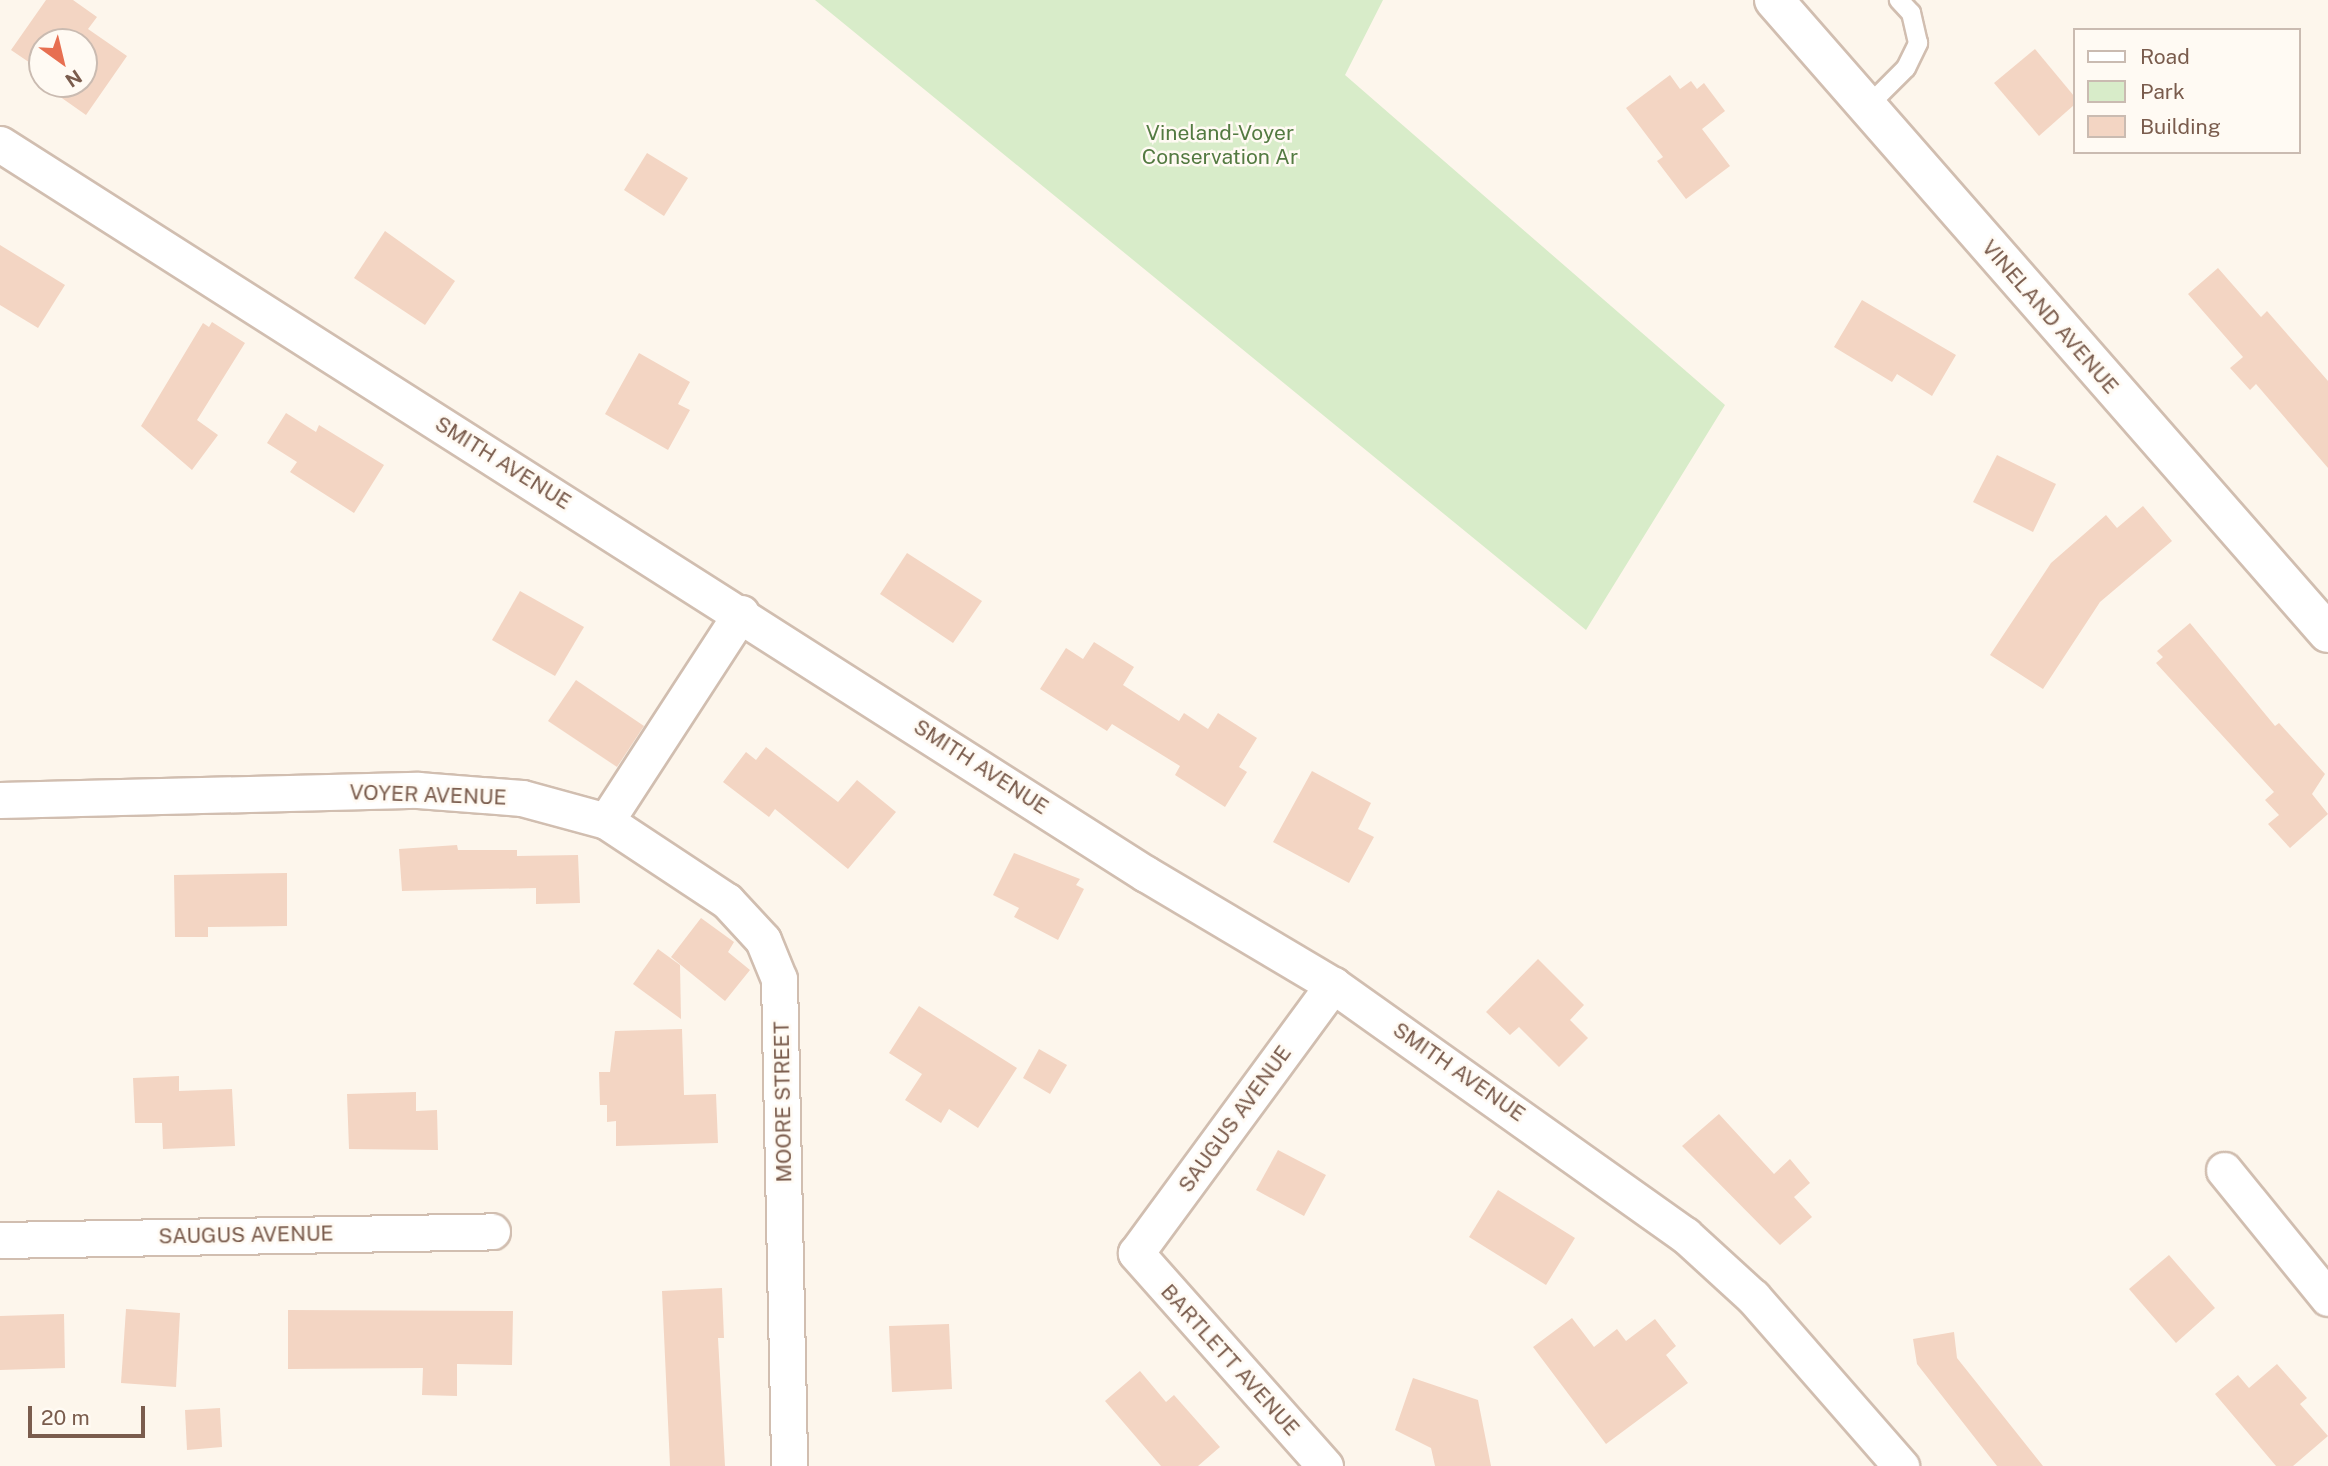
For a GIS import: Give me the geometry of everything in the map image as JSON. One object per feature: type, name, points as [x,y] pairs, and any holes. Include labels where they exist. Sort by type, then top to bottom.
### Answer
[{"type":"street","name":"VINELAND AVENUE","points":[[1773,0],[2328,632]]},
{"type":"street","name":"SMITH AVENUE","points":[[0,144],[741,613],[1146,874],[1333,985],[1685,1235],[1753,1297],[1901,1466]]},
{"type":"street","points":[[606,821],[741,613]]},
{"type":"street","name":"VOYER AVENUE","points":[[0,800],[418,790],[523,798],[606,821]]},
{"type":"street","name":"MOORE STREET","points":[[606,821],[727,901],[772,954],[780,1007],[789,1466]]},
{"type":"street","name":"SAUGUS AVENUE","points":[[1136,1253],[1333,985]]},
{"type":"street","points":[[2224,1170],[2328,1298]]},
{"type":"street","name":"SAUGUS AVENUE","points":[[0,1240],[492,1231]]},
{"type":"street","name":"BARTLETT AVENUE","points":[[1136,1253],[1325,1466]]},
{"type":"lane","points":[[1867,107],[1906,68],[1919,43],[1911,13],[1899,0]]},
{"type":"green space","name":"Vineland-Voyer Conservation Ar","points":[[815,0],[1383,0],[1345,75],[1725,405],[1586,630]]},
{"type":"building","points":[[46,0],[73,0],[97,17],[89,28],[28,28],[28,62],[11,50]]},
{"type":"building","points":[[98,36],[127,56],[98,98]]},
{"type":"building","points":[[2035,49],[2072,94],[2072,107],[2039,136],[1994,83]]},
{"type":"building","points":[[1670,75],[1680,89],[1691,81],[1697,89],[1704,83],[1725,111],[1702,129],[1730,166],[1686,199],[1657,161],[1663,157],[1626,108]]},
{"type":"building","points":[[62,98],[98,98],[86,115]]},
{"type":"building","points":[[647,153],[688,178],[664,216],[624,190]]},
{"type":"building","points":[[385,231],[455,281],[425,325],[354,278]]},
{"type":"building","points":[[0,245],[65,285],[38,328],[0,305]]},
{"type":"building","points":[[2218,268],[2261,317],[2267,311],[2328,381],[2328,468],[2256,384],[2250,390],[2230,368],[2243,357],[2188,294]]},
{"type":"building","points":[[1862,300],[1956,355],[1932,396],[1897,374],[1892,382],[1834,347]]},
{"type":"building","points":[[212,322],[245,343],[197,420],[218,435],[192,470],[141,426],[203,323],[209,327]]},
{"type":"building","points":[[639,353],[690,382],[678,404],[690,410],[668,450],[605,414]]},
{"type":"building","points":[[286,413],[316,432],[319,425],[384,465],[354,513],[290,472],[297,462],[267,443]]},
{"type":"building","points":[[1997,455],[2056,484],[2033,532],[1973,502]]},
{"type":"building","points":[[2143,506],[2172,541],[2100,602],[2043,689],[1990,655],[2051,563],[2106,515],[2117,528]]},
{"type":"building","points":[[907,553],[982,601],[953,643],[880,594]]},
{"type":"building","points":[[520,591],[584,627],[555,676],[492,640]]},
{"type":"building","points":[[2190,623],[2275,726],[2279,723],[2325,774],[2312,794],[2328,814],[2290,848],[2268,824],[2279,815],[2265,800],[2274,792],[2156,663],[2163,657],[2157,651]]},
{"type":"building","points":[[1094,642],[1134,667],[1123,685],[1179,721],[1184,713],[1208,729],[1218,713],[1257,738],[1239,767],[1247,772],[1225,807],[1175,775],[1180,766],[1112,724],[1107,731],[1040,689],[1066,648],[1083,659]]},
{"type":"building","points":[[576,680],[644,726],[617,767],[548,721]]},
{"type":"building","points":[[766,747],[838,802],[857,780],[896,812],[848,869],[775,809],[769,817],[723,782],[746,752],[756,760]]},
{"type":"building","points":[[1312,771],[1371,803],[1358,829],[1374,837],[1349,883],[1273,842]]},
{"type":"building","points":[[457,845],[458,850],[517,850],[517,856],[578,855],[580,903],[536,904],[536,888],[402,891],[399,849]]},
{"type":"building","points":[[1014,853],[1080,879],[1076,885],[1084,889],[1058,940],[1014,917],[1019,908],[993,895]]},
{"type":"building","points":[[287,873],[287,926],[208,927],[208,937],[175,937],[174,875]]},
{"type":"building","points":[[701,918],[734,942],[728,952],[750,970],[725,1001],[671,957]]},
{"type":"building","points":[[658,949],[680,965],[681,1019],[633,984]]},
{"type":"building","points":[[1538,959],[1584,1005],[1570,1020],[1588,1038],[1559,1067],[1519,1027],[1510,1035],[1486,1012]]},
{"type":"building","points":[[919,1006],[1017,1068],[978,1128],[949,1109],[941,1123],[905,1100],[922,1074],[889,1053]]},
{"type":"building","points":[[682,1029],[684,1095],[716,1094],[718,1143],[616,1146],[616,1121],[607,1122],[607,1105],[600,1105],[599,1072],[610,1072],[615,1031]]},
{"type":"building","points":[[1039,1049],[1067,1065],[1050,1094],[1023,1078]]},
{"type":"building","points":[[179,1076],[179,1091],[232,1089],[235,1146],[163,1149],[162,1123],[135,1123],[133,1078]]},
{"type":"building","points":[[416,1092],[416,1111],[437,1110],[438,1150],[349,1149],[347,1094]]},
{"type":"building","points":[[1719,1114],[1774,1174],[1790,1159],[1810,1183],[1794,1197],[1812,1217],[1780,1245],[1682,1146]]},
{"type":"building","points":[[1278,1150],[1326,1175],[1304,1216],[1256,1190]]},
{"type":"building","points":[[1498,1190],[1575,1238],[1546,1285],[1469,1237]]},
{"type":"building","points":[[2169,1255],[2215,1308],[2176,1343],[2129,1289]]},
{"type":"building","points":[[722,1288],[724,1338],[718,1338],[725,1466],[670,1466],[662,1291]]},
{"type":"building","points":[[126,1309],[180,1313],[176,1387],[121,1383]]},
{"type":"building","points":[[288,1310],[513,1311],[512,1365],[457,1364],[457,1396],[422,1395],[423,1368],[288,1369]]},
{"type":"building","points":[[64,1314],[65,1368],[0,1370],[0,1316]]},
{"type":"building","points":[[1572,1318],[1594,1347],[1617,1329],[1626,1341],[1655,1319],[1676,1346],[1666,1355],[1688,1383],[1606,1444],[1533,1347]]},
{"type":"building","points":[[949,1324],[952,1389],[892,1392],[889,1326]]},
{"type":"building","points":[[1954,1332],[1957,1358],[2043,1466],[1997,1466],[1917,1364],[1913,1339]]},
{"type":"building","points":[[2277,1364],[2307,1398],[2300,1404],[2328,1436],[2293,1466],[2276,1466],[2215,1394],[2238,1375],[2249,1388]]},
{"type":"building","points":[[1140,1371],[1166,1402],[1174,1395],[1220,1447],[1198,1466],[1161,1466],[1105,1401]]},
{"type":"building","points":[[1413,1378],[1478,1400],[1491,1466],[1435,1466],[1431,1448],[1395,1430]]},
{"type":"building","points":[[220,1408],[222,1447],[187,1450],[185,1410]]}]
